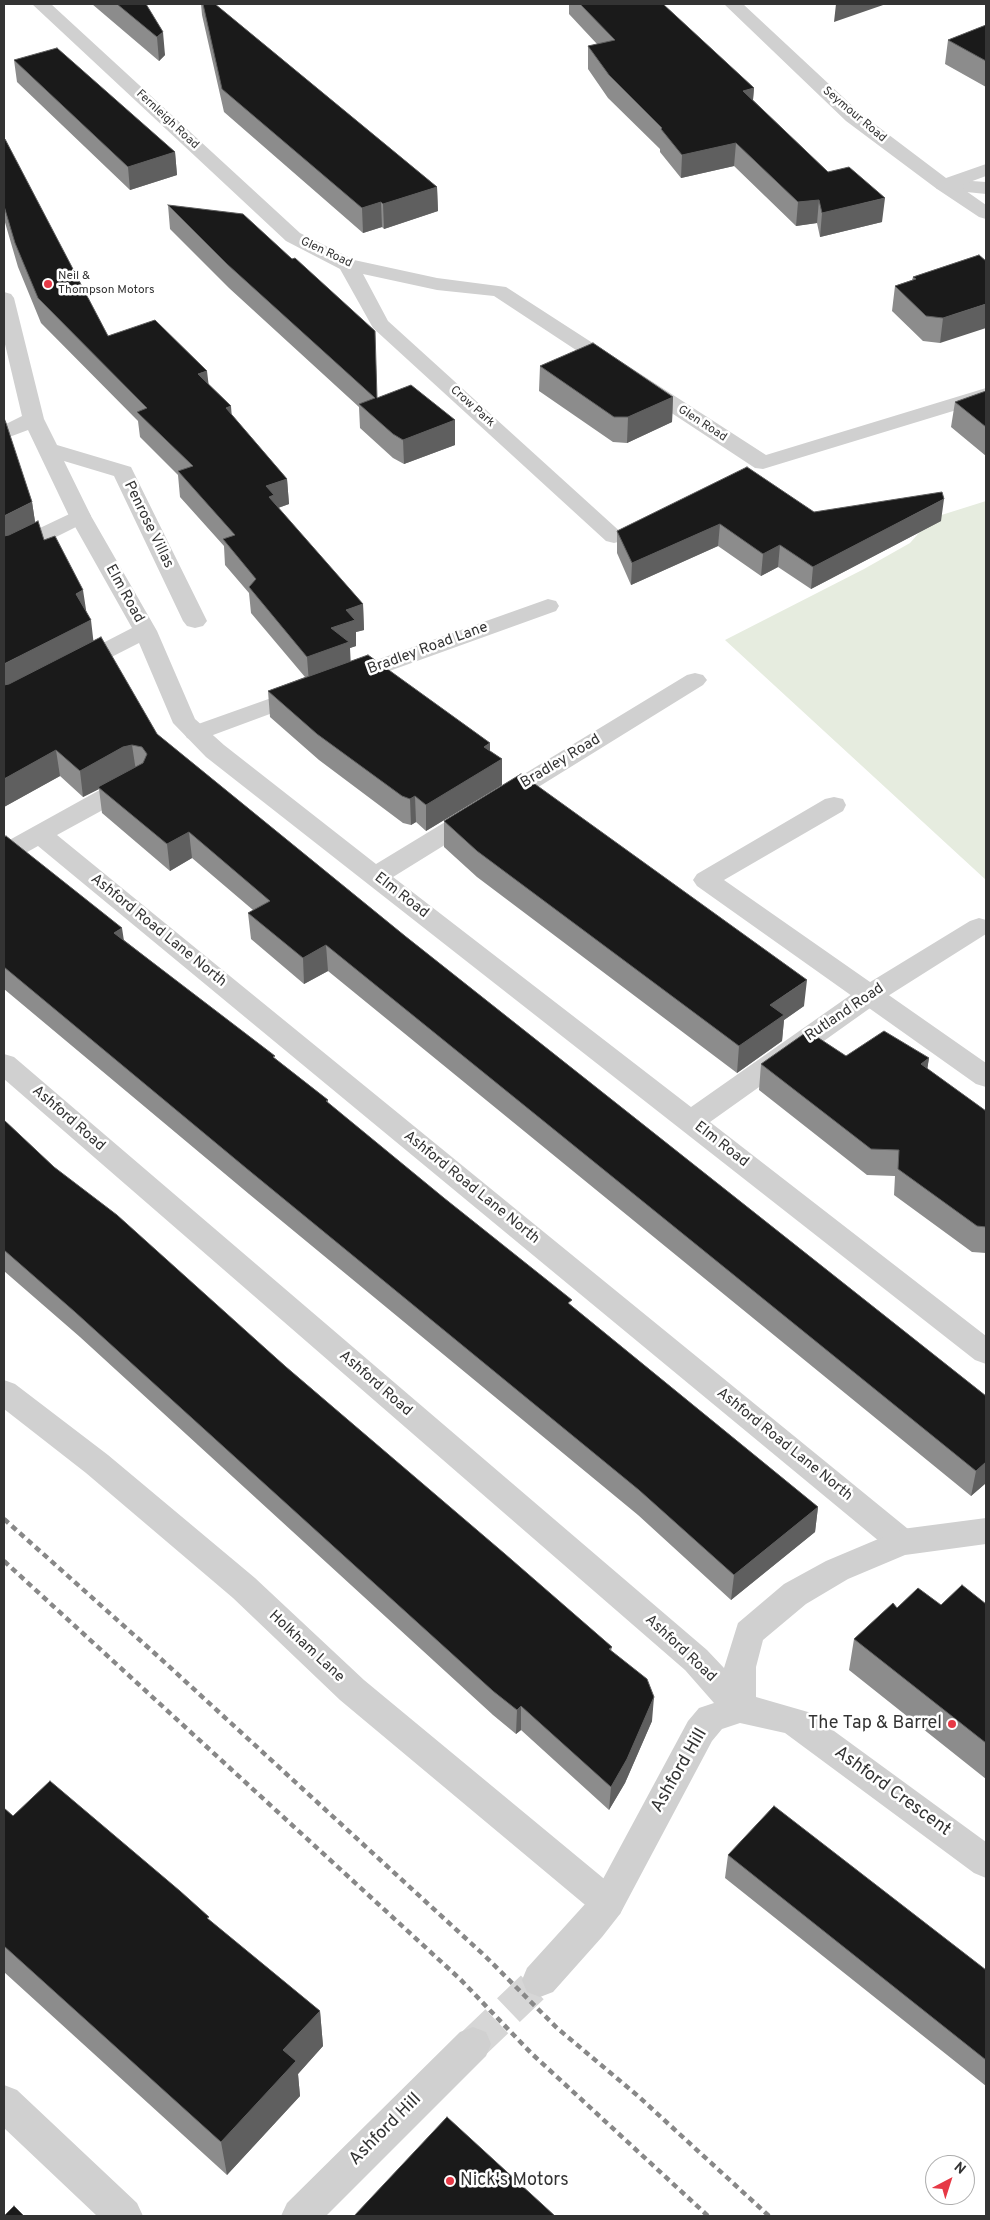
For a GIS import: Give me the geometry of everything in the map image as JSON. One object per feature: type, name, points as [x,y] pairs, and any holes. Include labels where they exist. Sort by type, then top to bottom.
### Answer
[{"type":"street","name":"Fernleigh Road","points":[[41,4],[293,237]]},
{"type":"street","name":"Seymour Road","points":[[733,4],[853,117],[944,185],[986,213]]},
{"type":"street","points":[[944,185],[986,170]]},
{"type":"street","points":[[944,185],[986,188]]},
{"type":"street","name":"Glen Road","points":[[293,237],[348,265],[437,284],[499,291],[763,464],[986,394]]},
{"type":"street","name":"Crow Park","points":[[348,265],[380,324],[614,536]]},
{"type":"street","name":"Elm Road","points":[[5,307],[33,419],[80,516],[145,631],[185,722],[216,751],[986,1352]]},
{"type":"street","points":[[4,433],[33,419]]},
{"type":"street","name":"Penrose Villas","points":[[48,450],[123,472],[195,621]]},
{"type":"street","points":[[4,554],[80,516]]},
{"type":"street","name":"Bradley Road Lane","points":[[196,733],[548,606]]},
{"type":"street","points":[[57,676],[145,631]]},
{"type":"street","name":"Bradley Road","points":[[375,876],[696,680]]},
{"type":"street","points":[[4,854],[136,781]]},
{"type":"street","points":[[834,805],[706,880],[871,994],[986,1077]]},
{"type":"street","name":"Ashford Road Lane North","points":[[40,834],[902,1542]]},
{"type":"street","name":"Rutland Road","points":[[690,1121],[871,994],[979,927]]},
{"type":"street","name":"Ashford Road","points":[[4,1064],[696,1660],[740,1709]]},
{"type":"street","name":"Holkham Lane","points":[[4,1392],[97,1464],[244,1588],[352,1690],[608,1903]]},
{"type":"street","points":[[740,1709],[740,1668],[749,1633],[795,1594],[837,1570],[902,1542],[986,1531]]},
{"type":"street","name":"Ashford Crescent","points":[[740,1709],[771,1714],[796,1722],[986,1862]]},
{"type":"street","name":"Ashford Hill","points":[[540,1980],[590,1926],[608,1903],[700,1731],[712,1718],[740,1709]]},
{"type":"street","name":"Ashford Hill","points":[[300,2216],[473,2044]]},
{"type":"street","points":[[4,2103],[124,2216]]},
{"type":"shaded area","points":[[986,501],[986,880],[725,640],[864,569],[910,543],[932,518]]},
{"type":"building","points":[[117,4],[146,4],[163,32],[157,37]]},
{"type":"building","points":[[203,4],[215,4],[437,187],[383,204],[381,202],[362,208],[222,89]]},
{"type":"building","points":[[580,4],[663,4],[754,88],[743,91],[828,172],[849,167],[885,198],[822,213],[819,200],[798,202],[736,143],[682,155],[662,128],[609,75],[588,46],[615,40]]},
{"type":"building","points":[[986,25],[986,61],[948,40]]},
{"type":"building","points":[[57,48],[175,152],[128,167],[14,60]]},
{"type":"building","points":[[4,139],[108,336],[155,320],[207,371],[198,374],[231,406],[226,408],[287,479],[266,486],[274,495],[269,497],[363,604],[346,610],[355,620],[331,628],[349,642],[307,657],[249,587],[256,579],[223,539],[235,535],[178,471],[193,466],[137,412],[147,408],[38,298],[15,243],[4,206]]},
{"type":"building","points":[[168,205],[243,214],[292,259],[295,258],[375,331],[377,398],[411,385],[455,420],[403,440],[393,434],[359,404],[375,398],[227,264]]},
{"type":"building","points":[[979,255],[986,261],[986,304],[943,318],[926,316],[895,286],[916,279],[913,277]]},
{"type":"building","points":[[593,343],[673,397],[628,417],[614,417],[540,366]]},
{"type":"building","points":[[986,391],[986,427],[955,402]]},
{"type":"building","points":[[4,418],[32,502],[4,516]]},
{"type":"building","points":[[747,467],[814,512],[942,492],[944,499],[813,567],[780,545],[763,554],[720,524],[632,563],[617,531]]},
{"type":"building","points":[[38,521],[44,540],[55,536],[83,590],[76,594],[91,620],[4,664],[4,536]]},
{"type":"building","points":[[101,637],[157,734],[405,936],[986,1396],[986,1462],[976,1471],[326,945],[303,958],[248,913],[270,901],[189,832],[167,844],[98,787],[143,763],[147,754],[142,747],[132,745],[123,747],[80,771],[56,750],[4,779],[4,685]]},
{"type":"building","points":[[368,655],[490,743],[484,747],[502,759],[426,805],[415,796],[410,799],[402,796],[317,734],[268,691]]},
{"type":"building","points":[[521,774],[807,980],[770,1005],[784,1015],[739,1046],[477,851],[444,821]]},
{"type":"building","points":[[6,836],[122,928],[114,933],[275,1056],[273,1057],[328,1100],[326,1101],[444,1198],[572,1300],[568,1303],[818,1507],[734,1575],[639,1490],[4,967],[4,837]]},
{"type":"building","points":[[808,1031],[846,1056],[884,1031],[929,1058],[921,1064],[986,1111],[986,1227],[977,1226],[898,1169],[899,1150],[871,1149],[761,1064]]},
{"type":"building","points":[[4,1120],[54,1167],[117,1215],[286,1367],[612,1647],[609,1649],[647,1679],[654,1697],[627,1759],[611,1787],[521,1706],[517,1710],[493,1691],[75,1312],[4,1250]]},
{"type":"building","name":"The Tap & Barrel","points":[[962,1585],[986,1604],[986,1743],[854,1639],[893,1603],[897,1608],[918,1588],[941,1605]]},
{"type":"building","points":[[50,1781],[180,1891],[209,1917],[207,1918],[320,2011],[283,2050],[296,2061],[221,2142],[4,1946],[4,1808],[13,1816]]},
{"type":"building","points":[[774,1806],[986,1970],[986,2060],[728,1855]]},
{"type":"building","points":[[447,2117],[555,2216],[354,2216]]},
{"type":"building","points":[[14,2206],[24,2216],[4,2216]]},
{"type":"tunnel","points":[[473,2044],[540,1980]]},
{"type":"railway","points":[[4,1519],[161,1659],[485,1956],[557,2028],[638,2096],[769,2216]]},
{"type":"railway","points":[[4,1561],[460,1979],[531,2053],[708,2216]]},
{"type":"place","name":"Neil & Thompson Motors","points":[[48,284]]},
{"type":"place","name":"The Tap & Barrel","points":[[952,1724]]},
{"type":"place","name":"Nick's Motors","points":[[450,2181]]}]
